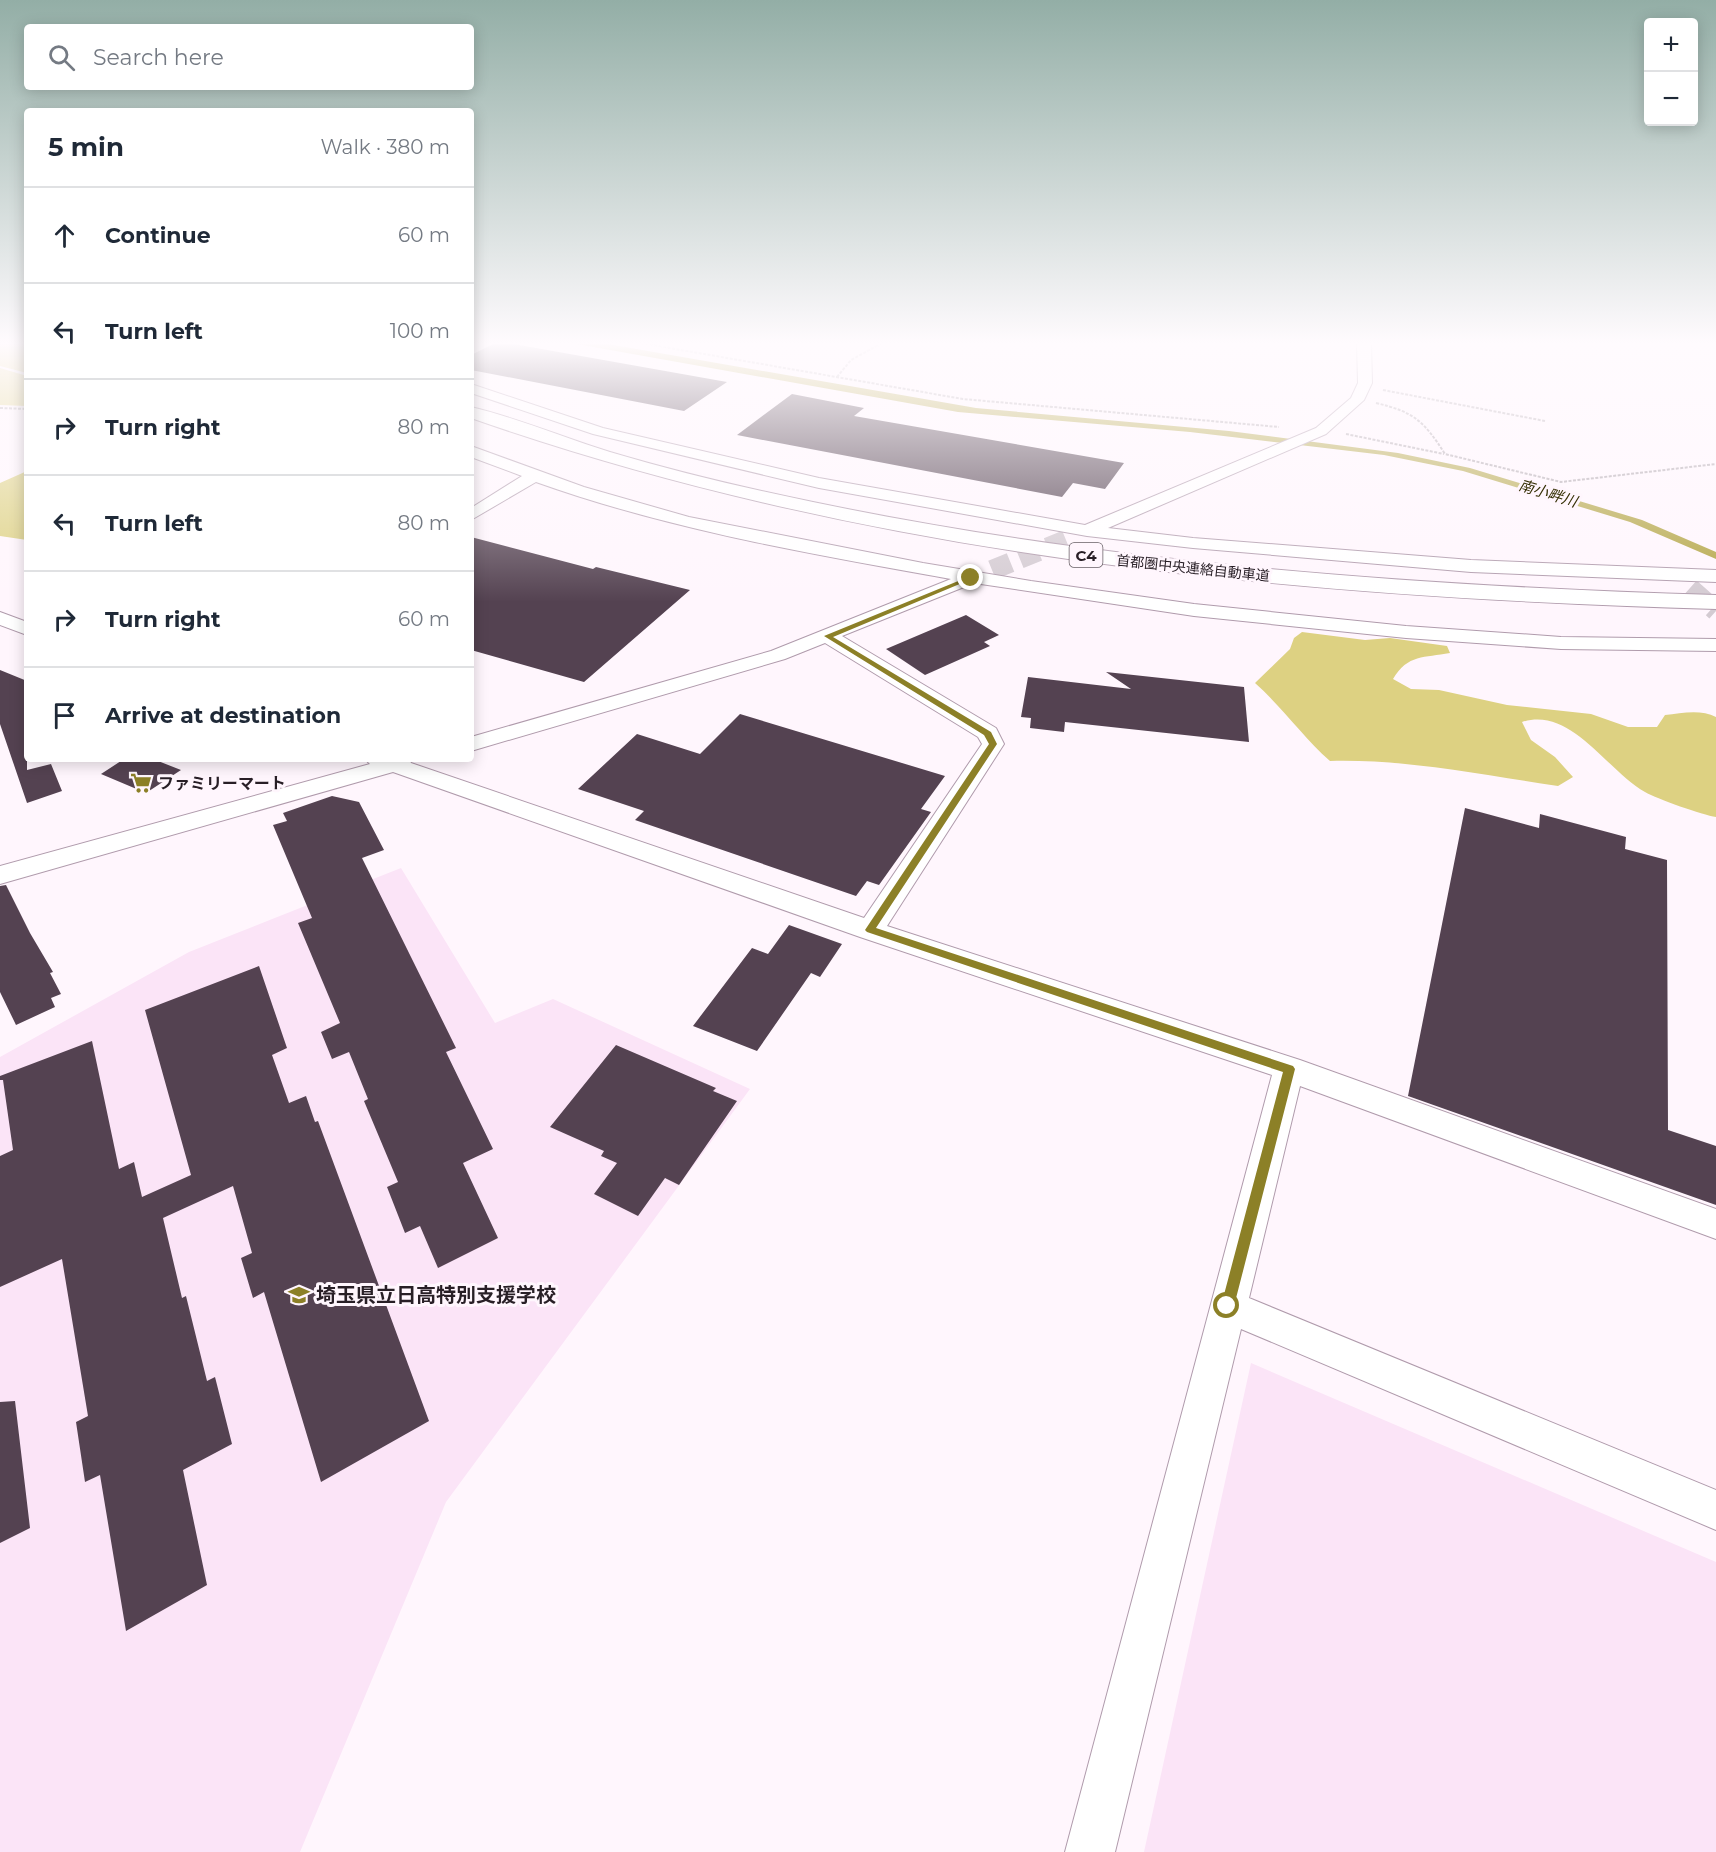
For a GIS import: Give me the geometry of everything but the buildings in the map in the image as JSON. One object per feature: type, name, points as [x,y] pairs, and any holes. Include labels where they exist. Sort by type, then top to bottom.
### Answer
[{"type":"highway","name":"首都圏中央連絡自動車道","points":[[478,429],[552,455],[714,499],[838,526],[1114,573],[1276,591],[1446,605],[1630,615],[1716,617]]},
{"type":"highway","name":"首都圏中央連絡自動車道","points":[[520,429],[570,447],[686,479],[830,512],[1118,560],[1426,590],[1614,600],[1716,602]]},
{"type":"street","points":[[593,429],[819,483],[1087,531],[1193,543],[1471,566],[1684,581],[1716,576]]},
{"type":"street","points":[[1066,540],[1321,430]]},
{"type":"street","points":[[474,452],[534,476],[622,504],[733,532],[971,578],[1176,609],[1379,630],[1517,641],[1654,646],[1716,645]]},
{"type":"street","points":[[474,513],[534,476]]},
{"type":"street","points":[[474,743],[726,671],[827,636],[992,570]]},
{"type":"street","points":[[0,618],[24,628]]},
{"type":"street","points":[[827,636],[988,734],[993,744],[870,930]]},
{"type":"street","points":[[0,875],[393,762]]},
{"type":"street","points":[[399,762],[870,930],[1289,1069],[1716,1224]]},
{"type":"street","points":[[1090,1852],[1289,1069]]},
{"type":"street","points":[[1227,1306],[1716,1510]]},
{"type":"path","points":[[1314,429],[1445,454],[1561,482],[1716,464]]},
{"type":"path","points":[[1429,429],[1445,454]]},
{"type":"shaded area","points":[[24,472],[24,540],[0,536],[0,483]]},
{"type":"shaded area","points":[[1302,632],[1365,640],[1390,638],[1447,646],[1450,653],[1417,658],[1399,671],[1393,679],[1411,689],[1439,690],[1507,705],[1591,714],[1628,727],[1657,727],[1665,715],[1678,713],[1698,712],[1716,717],[1716,817],[1659,799],[1645,792],[1572,731],[1556,723],[1540,720],[1522,722],[1531,740],[1555,757],[1573,777],[1558,786],[1416,765],[1330,761],[1255,683],[1290,649],[1294,638]]},
{"type":"shaded area","name":"埼玉県立日高特別支援学校","points":[[401,868],[495,1023],[553,999],[750,1089],[446,1502],[300,1852],[0,1852],[0,1057],[189,952]]},
{"type":"shaded area","points":[[1251,1363],[1716,1562],[1716,1852],[1144,1852]]},
{"type":"water","name":"南小畔川","points":[[1160,429],[1229,431],[1398,453],[1470,468],[1642,520],[1716,552],[1716,559],[1630,522],[1463,471],[1384,455]]},
{"type":"tunnel","points":[[992,570],[1066,540]]},
{"type":"tunnel","points":[[1690,588],[1716,611]]},
{"type":"place","name":"ファミリーマート","points":[[141,783]]},
{"type":"place","name":"埼玉県立日高特別支援学校","points":[[299,1295]]},
{"type":"route","points":[[971,578],[827,636],[988,734],[993,744],[870,930],[1289,1069],[1227,1306]]}]
